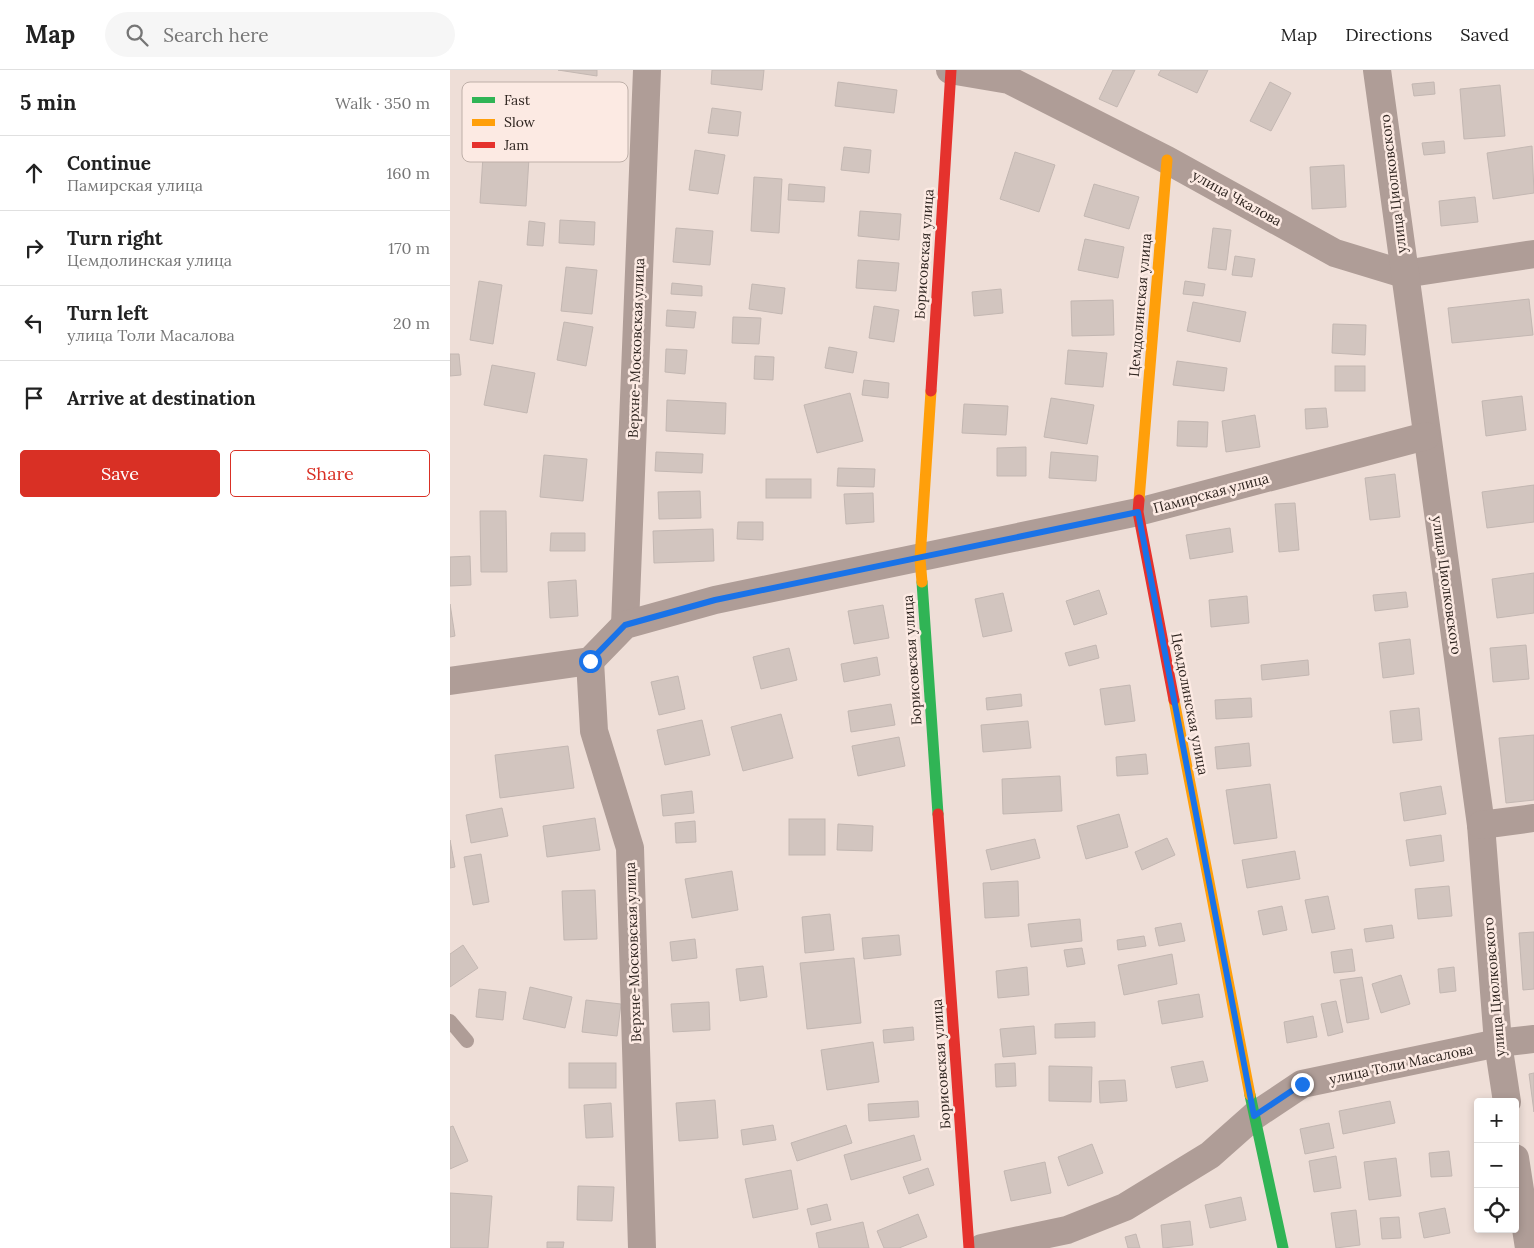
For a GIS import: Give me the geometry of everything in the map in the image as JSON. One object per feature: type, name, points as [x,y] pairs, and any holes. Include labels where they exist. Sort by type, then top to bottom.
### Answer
[{"type":"street","name":"Верхне-Московская улица","points":[[625,625],[647,70]]},
{"type":"street","name":"улица Чкалова","points":[[950,70],[1009,80],[1167,160],[1335,253],[1404,274],[1534,254]]},
{"type":"street","name":"Борисовская улица","points":[[950,70],[920,559],[969,1248]]},
{"type":"street","name":"улица Циолковского","points":[[1377,70],[1481,825],[1498,1043],[1506,1098]]},
{"type":"street","name":"Цемдолинская улица","points":[[1167,160],[1138,512],[1254,1116],[1283,1248]]},
{"type":"street","name":"Памирская улица","points":[[625,625],[715,600],[920,559],[1138,512],[1426,436]]},
{"type":"street","points":[[450,681],[590,661],[625,625]]},
{"type":"street","name":"Верхне-Московская улица","points":[[590,661],[594,732],[630,848],[642,1248]]},
{"type":"street","points":[[1481,825],[1534,818]]},
{"type":"street","name":"улица Толи Масалова","points":[[982,1248],[1066,1230],[1125,1207],[1210,1155],[1254,1116],[1302,1084],[1498,1043],[1534,1039]]},
{"type":"street","points":[[1519,1184],[1529,1248]]},
{"type":"lane","points":[[450,1021],[467,1042]]},
{"type":"building","points":[[558,70],[597,70],[597,76]]},
{"type":"building","points":[[712,70],[764,70],[762,90],[711,84]]},
{"type":"building","points":[[1113,70],[1135,70],[1117,107],[1099,99]]},
{"type":"building","points":[[1161,70],[1208,70],[1197,93],[1158,75]]},
{"type":"building","points":[[838,82],[897,90],[894,113],[835,106]]},
{"type":"building","points":[[1270,82],[1291,93],[1271,131],[1250,121]]},
{"type":"building","points":[[1434,82],[1435,94],[1414,96],[1412,84]]},
{"type":"building","points":[[1500,85],[1505,136],[1464,139],[1460,89]]},
{"type":"building","points":[[712,108],[741,112],[738,136],[708,133]]},
{"type":"building","points":[[1444,141],[1445,153],[1424,155],[1422,143]]},
{"type":"building","points":[[1532,146],[1534,193],[1493,199],[1487,153]]},
{"type":"building","points":[[844,147],[871,150],[869,173],[841,170]]},
{"type":"building","points":[[695,150],[725,155],[718,194],[689,190]]},
{"type":"building","points":[[1015,152],[1055,165],[1039,212],[1000,199]]},
{"type":"building","points":[[483,162],[529,162],[526,206],[480,203]]},
{"type":"building","points":[[1344,165],[1346,207],[1312,209],[1310,167]]},
{"type":"building","points":[[754,177],[782,179],[779,233],[751,231]]},
{"type":"building","points":[[789,184],[825,187],[824,202],[788,200]]},
{"type":"building","points":[[1094,184],[1139,197],[1129,229],[1084,216]]},
{"type":"building","points":[[1475,197],[1478,222],[1441,226],[1439,201]]},
{"type":"building","points":[[860,211],[901,214],[899,240],[858,236]]},
{"type":"building","points":[[560,220],[595,222],[594,245],[559,243]]},
{"type":"building","points":[[529,221],[545,223],[543,246],[527,245]]},
{"type":"building","points":[[676,228],[713,231],[710,265],[673,262]]},
{"type":"building","points":[[1213,228],[1231,230],[1226,270],[1208,268]]},
{"type":"building","points":[[1085,239],[1124,247],[1118,278],[1078,270]]},
{"type":"building","points":[[1235,256],[1255,259],[1252,277],[1232,275]]},
{"type":"building","points":[[858,260],[899,263],[896,291],[856,288]]},
{"type":"building","points":[[566,267],[597,270],[592,314],[561,311]]},
{"type":"building","points":[[479,281],[502,285],[493,344],[470,340]]},
{"type":"building","points":[[1185,281],[1205,284],[1203,296],[1183,294]]},
{"type":"building","points":[[672,283],[702,286],[702,296],[671,294]]},
{"type":"building","points":[[752,284],[785,288],[782,314],[749,309]]},
{"type":"building","points":[[1001,289],[1003,313],[974,316],[972,292]]},
{"type":"building","points":[[1529,299],[1533,335],[1452,343],[1448,308]]},
{"type":"building","points":[[1113,300],[1114,335],[1072,336],[1071,301]]},
{"type":"building","points":[[1193,302],[1246,312],[1240,342],[1187,331]]},
{"type":"building","points":[[874,306],[899,310],[894,342],[869,338]]},
{"type":"building","points":[[667,310],[696,312],[694,328],[666,326]]},
{"type":"building","points":[[733,317],[761,318],[759,344],[732,343]]},
{"type":"building","points":[[564,322],[593,327],[586,366],[557,360]]},
{"type":"building","points":[[1333,324],[1366,325],[1365,355],[1332,353]]},
{"type":"building","points":[[829,347],[857,352],[853,373],[825,368]]},
{"type":"building","points":[[666,349],[687,350],[685,374],[665,372]]},
{"type":"building","points":[[1068,350],[1107,353],[1103,387],[1065,384]]},
{"type":"building","points":[[450,354],[459,354],[461,375],[450,376]]},
{"type":"building","points":[[755,356],[774,357],[773,380],[754,379]]},
{"type":"building","points":[[1177,361],[1227,368],[1224,391],[1173,385]]},
{"type":"building","points":[[492,365],[535,373],[527,413],[484,405]]},
{"type":"building","points":[[1335,366],[1365,366],[1365,391],[1335,391]]},
{"type":"building","points":[[864,380],[889,383],[888,398],[862,395]]},
{"type":"building","points":[[850,393],[863,441],[817,453],[804,405]]},
{"type":"building","points":[[1522,396],[1526,430],[1486,436],[1482,401]]},
{"type":"building","points":[[1051,398],[1094,405],[1087,444],[1044,437]]},
{"type":"building","points":[[667,400],[726,403],[725,434],[666,431]]},
{"type":"building","points":[[964,404],[1008,406],[1006,435],[962,433]]},
{"type":"building","points":[[1326,408],[1328,427],[1306,429],[1305,409]]},
{"type":"building","points":[[1255,415],[1260,447],[1226,452],[1222,421]]},
{"type":"building","points":[[1178,421],[1208,422],[1207,447],[1177,446]]},
{"type":"building","points":[[1026,447],[1026,476],[997,476],[997,448]]},
{"type":"building","points":[[656,452],[703,454],[702,473],[655,471]]},
{"type":"building","points":[[1051,452],[1098,456],[1096,481],[1049,478]]},
{"type":"building","points":[[544,455],[587,459],[583,501],[540,497]]},
{"type":"building","points":[[838,468],[875,469],[874,487],[837,486]]},
{"type":"building","points":[[1395,474],[1400,517],[1370,520],[1365,478]]},
{"type":"building","points":[[766,479],[811,479],[811,498],[766,498]]},
{"type":"building","points":[[1534,485],[1534,522],[1487,528],[1482,492]]},
{"type":"building","points":[[700,491],[701,518],[659,519],[658,492]]},
{"type":"building","points":[[873,493],[874,522],[846,524],[844,494]]},
{"type":"building","points":[[1295,503],[1299,550],[1279,552],[1275,504]]},
{"type":"building","points":[[480,511],[506,511],[507,572],[481,572]]},
{"type":"building","points":[[738,522],[763,522],[763,540],[737,539]]},
{"type":"building","points":[[1230,528],[1233,552],[1190,559],[1186,535]]},
{"type":"building","points":[[713,529],[714,561],[654,563],[653,531]]},
{"type":"building","points":[[551,533],[585,533],[585,551],[550,551]]},
{"type":"building","points":[[470,556],[471,585],[450,586],[450,557]]},
{"type":"building","points":[[1534,573],[1534,613],[1497,618],[1492,579]]},
{"type":"building","points":[[576,580],[578,616],[550,618],[548,582]]},
{"type":"building","points":[[1099,590],[1107,614],[1074,625],[1066,601]]},
{"type":"building","points":[[1406,592],[1408,607],[1375,611],[1373,595]]},
{"type":"building","points":[[1003,593],[1012,631],[983,637],[975,599]]},
{"type":"building","points":[[1247,596],[1249,623],[1211,627],[1209,600]]},
{"type":"building","points":[[450,604],[455,636],[450,637]]},
{"type":"building","points":[[883,605],[889,638],[854,644],[848,611]]},
{"type":"building","points":[[1410,639],[1414,674],[1383,678],[1379,643]]},
{"type":"building","points":[[1096,645],[1099,658],[1069,666],[1065,653]]},
{"type":"building","points":[[1526,645],[1529,679],[1493,682],[1490,648]]},
{"type":"building","points":[[789,648],[797,680],[761,689],[753,657]]},
{"type":"building","points":[[877,657],[880,675],[844,682],[841,664]]},
{"type":"building","points":[[1308,660],[1309,675],[1262,680],[1261,665]]},
{"type":"building","points":[[678,676],[685,709],[659,715],[651,682]]},
{"type":"building","points":[[1130,685],[1135,721],[1105,725],[1100,689]]},
{"type":"building","points":[[1021,694],[1022,706],[987,710],[986,698]]},
{"type":"building","points":[[1251,698],[1252,717],[1216,719],[1215,700]]},
{"type":"building","points":[[891,704],[895,725],[851,732],[848,711]]},
{"type":"building","points":[[1419,708],[1422,740],[1393,743],[1390,711]]},
{"type":"building","points":[[781,714],[793,758],[743,771],[731,727]]},
{"type":"building","points":[[702,720],[710,755],[665,765],[657,730]]},
{"type":"building","points":[[1028,721],[1031,748],[983,752],[981,725]]},
{"type":"building","points":[[1534,735],[1534,800],[1506,803],[1499,738]]},
{"type":"building","points":[[899,737],[905,766],[858,776],[852,746]]},
{"type":"building","points":[[1249,743],[1251,766],[1217,769],[1215,747]]},
{"type":"building","points":[[568,746],[574,788],[500,798],[495,755]]},
{"type":"building","points":[[1146,754],[1148,774],[1117,776],[1116,757]]},
{"type":"building","points":[[1060,776],[1062,811],[1003,814],[1002,779]]},
{"type":"building","points":[[1270,784],[1277,838],[1234,844],[1226,790]]},
{"type":"building","points":[[1441,786],[1446,814],[1404,821],[1400,793]]},
{"type":"building","points":[[692,791],[694,813],[663,816],[661,795]]},
{"type":"building","points":[[502,808],[508,836],[471,843],[466,815]]},
{"type":"building","points":[[1119,814],[1128,847],[1086,859],[1077,826]]},
{"type":"building","points":[[595,818],[600,850],[547,857],[543,826]]},
{"type":"building","points":[[789,819],[825,819],[825,855],[789,855]]},
{"type":"building","points":[[695,821],[696,842],[676,843],[675,823]]},
{"type":"building","points":[[838,824],[873,826],[872,851],[837,850]]},
{"type":"building","points":[[1441,835],[1444,861],[1410,866],[1406,840]]},
{"type":"building","points":[[1167,838],[1175,855],[1142,870],[1135,852]]},
{"type":"building","points":[[1035,839],[1040,858],[991,870],[986,850]]},
{"type":"building","points":[[450,840],[455,867],[450,868]]},
{"type":"building","points":[[1295,851],[1300,879],[1247,888],[1242,860]]},
{"type":"building","points":[[481,854],[489,902],[473,905],[464,857]]},
{"type":"building","points":[[732,871],[738,910],[692,918],[685,879]]},
{"type":"building","points":[[1018,881],[1019,916],[985,918],[983,883]]},
{"type":"building","points":[[1449,886],[1452,916],[1418,919],[1415,889]]},
{"type":"building","points":[[595,890],[597,939],[564,940],[562,891]]},
{"type":"building","points":[[1328,896],[1335,929],[1312,933],[1305,900]]},
{"type":"building","points":[[1282,906],[1287,930],[1263,935],[1258,911]]},
{"type":"building","points":[[830,914],[834,950],[805,953],[802,917]]},
{"type":"building","points":[[1080,919],[1082,941],[1031,947],[1028,924]]},
{"type":"building","points":[[1181,923],[1185,941],[1159,946],[1155,928]]},
{"type":"building","points":[[1392,925],[1394,938],[1366,942],[1364,929]]},
{"type":"building","points":[[1534,932],[1534,989],[1523,990],[1519,933]]},
{"type":"building","points":[[899,935],[901,955],[864,959],[862,938]]},
{"type":"building","points":[[1144,936],[1146,946],[1118,950],[1117,940]]},
{"type":"building","points":[[695,939],[697,958],[672,961],[670,942]]},
{"type":"building","points":[[463,945],[478,968],[450,987],[450,954]]},
{"type":"building","points":[[1082,948],[1085,964],[1067,967],[1064,950]]},
{"type":"building","points":[[1352,949],[1355,971],[1334,973],[1331,952]]},
{"type":"building","points":[[1172,954],[1177,984],[1124,995],[1118,965]]},
{"type":"building","points":[[854,958],[861,1023],[807,1029],[800,963]]},
{"type":"building","points":[[763,966],[767,997],[740,1001],[736,969]]},
{"type":"building","points":[[1027,967],[1029,995],[998,998],[996,971]]},
{"type":"building","points":[[1454,967],[1456,991],[1440,993],[1438,969]]},
{"type":"building","points":[[1401,975],[1410,1004],[1381,1013],[1372,984]]},
{"type":"building","points":[[1362,977],[1369,1019],[1347,1023],[1340,980]]},
{"type":"building","points":[[530,987],[572,997],[565,1028],[523,1019]]},
{"type":"building","points":[[479,989],[506,992],[503,1020],[476,1017]]},
{"type":"building","points":[[1199,994],[1203,1017],[1162,1024],[1158,1001]]},
{"type":"building","points":[[586,1000],[621,1004],[617,1036],[582,1032]]},
{"type":"building","points":[[1336,1001],[1343,1032],[1328,1036],[1321,1004]]},
{"type":"building","points":[[709,1002],[710,1030],[673,1032],[671,1004]]},
{"type":"building","points":[[1313,1016],[1317,1037],[1287,1043],[1284,1022]]},
{"type":"building","points":[[1095,1022],[1095,1037],[1055,1038],[1055,1024]]},
{"type":"building","points":[[1034,1026],[1036,1054],[1003,1057],[1000,1029]]},
{"type":"building","points":[[913,1027],[914,1040],[884,1043],[883,1030]]},
{"type":"building","points":[[873,1042],[879,1082],[827,1090],[821,1050]]},
{"type":"building","points":[[1203,1061],[1208,1081],[1176,1088],[1171,1067]]},
{"type":"building","points":[[569,1063],[616,1063],[616,1088],[569,1088]]},
{"type":"building","points":[[1015,1063],[1016,1086],[996,1087],[995,1064]]},
{"type":"building","points":[[1049,1066],[1092,1067],[1091,1102],[1049,1101]]},
{"type":"building","points":[[1534,1073],[1534,1112],[1529,1074]]},
{"type":"building","points":[[1125,1080],[1127,1101],[1100,1103],[1099,1081]]},
{"type":"building","points":[[715,1100],[718,1138],[679,1141],[676,1103]]},
{"type":"building","points":[[918,1101],[919,1117],[869,1121],[868,1104]]},
{"type":"building","points":[[1390,1101],[1395,1123],[1343,1134],[1339,1111]]},
{"type":"building","points":[[611,1103],[613,1137],[586,1138],[584,1105]]},
{"type":"building","points":[[1329,1123],[1334,1148],[1305,1154],[1300,1129]]},
{"type":"building","points":[[773,1125],[776,1140],[743,1145],[741,1130]]},
{"type":"building","points":[[846,1125],[852,1143],[797,1161],[791,1143]]},
{"type":"building","points":[[453,1126],[468,1161],[450,1169],[450,1127]]},
{"type":"building","points":[[914,1135],[921,1160],[851,1180],[844,1155]]},
{"type":"building","points":[[1092,1144],[1103,1173],[1068,1186],[1058,1157]]},
{"type":"building","points":[[1449,1151],[1452,1176],[1431,1177],[1429,1153]]},
{"type":"building","points":[[1336,1156],[1341,1188],[1314,1192],[1309,1161]]},
{"type":"building","points":[[1396,1158],[1401,1196],[1369,1200],[1364,1162]]},
{"type":"building","points":[[1045,1162],[1051,1193],[1011,1201],[1004,1171]]},
{"type":"building","points":[[928,1168],[934,1185],[909,1194],[903,1177]]},
{"type":"building","points":[[791,1170],[798,1209],[753,1218],[745,1179]]},
{"type":"building","points":[[578,1186],[614,1187],[612,1221],[577,1220]]},
{"type":"building","points":[[450,1193],[492,1196],[488,1248],[450,1248]]},
{"type":"building","points":[[1241,1197],[1246,1220],[1210,1228],[1205,1205]]},
{"type":"building","points":[[827,1204],[831,1220],[811,1225],[807,1209]]},
{"type":"building","points":[[1445,1208],[1450,1233],[1424,1238],[1419,1213]]},
{"type":"building","points":[[1356,1210],[1360,1245],[1336,1248],[1331,1213]]},
{"type":"building","points":[[918,1214],[927,1237],[899,1248],[884,1248],[877,1231]]},
{"type":"building","points":[[1399,1217],[1401,1238],[1382,1239],[1380,1218]]},
{"type":"building","points":[[1190,1221],[1193,1245],[1163,1248],[1161,1225]]},
{"type":"building","points":[[863,1222],[869,1248],[819,1248],[816,1233]]},
{"type":"building","points":[[1136,1234],[1140,1248],[1128,1248],[1125,1237]]},
{"type":"building","points":[[547,1242],[564,1242],[563,1248],[547,1248]]},
{"type":"traffic: fast","points":[[922,582],[938,814]]},
{"type":"traffic: fast","points":[[1250,1095],[1283,1248]]},
{"type":"traffic: slow","points":[[1139,500],[1167,160]]},
{"type":"traffic: slow","points":[[922,582],[920,559],[931,391]]},
{"type":"traffic: slow","points":[[1174,700],[1250,1095]]},
{"type":"traffic: jam","points":[[931,391],[951,70]]},
{"type":"traffic: jam","points":[[1139,500],[1138,512],[1174,700]]},
{"type":"traffic: jam","points":[[938,814],[969,1248]]},
{"type":"route","points":[[590,661],[625,625],[715,600],[920,559],[1138,512],[1254,1116],[1302,1084]]}]
